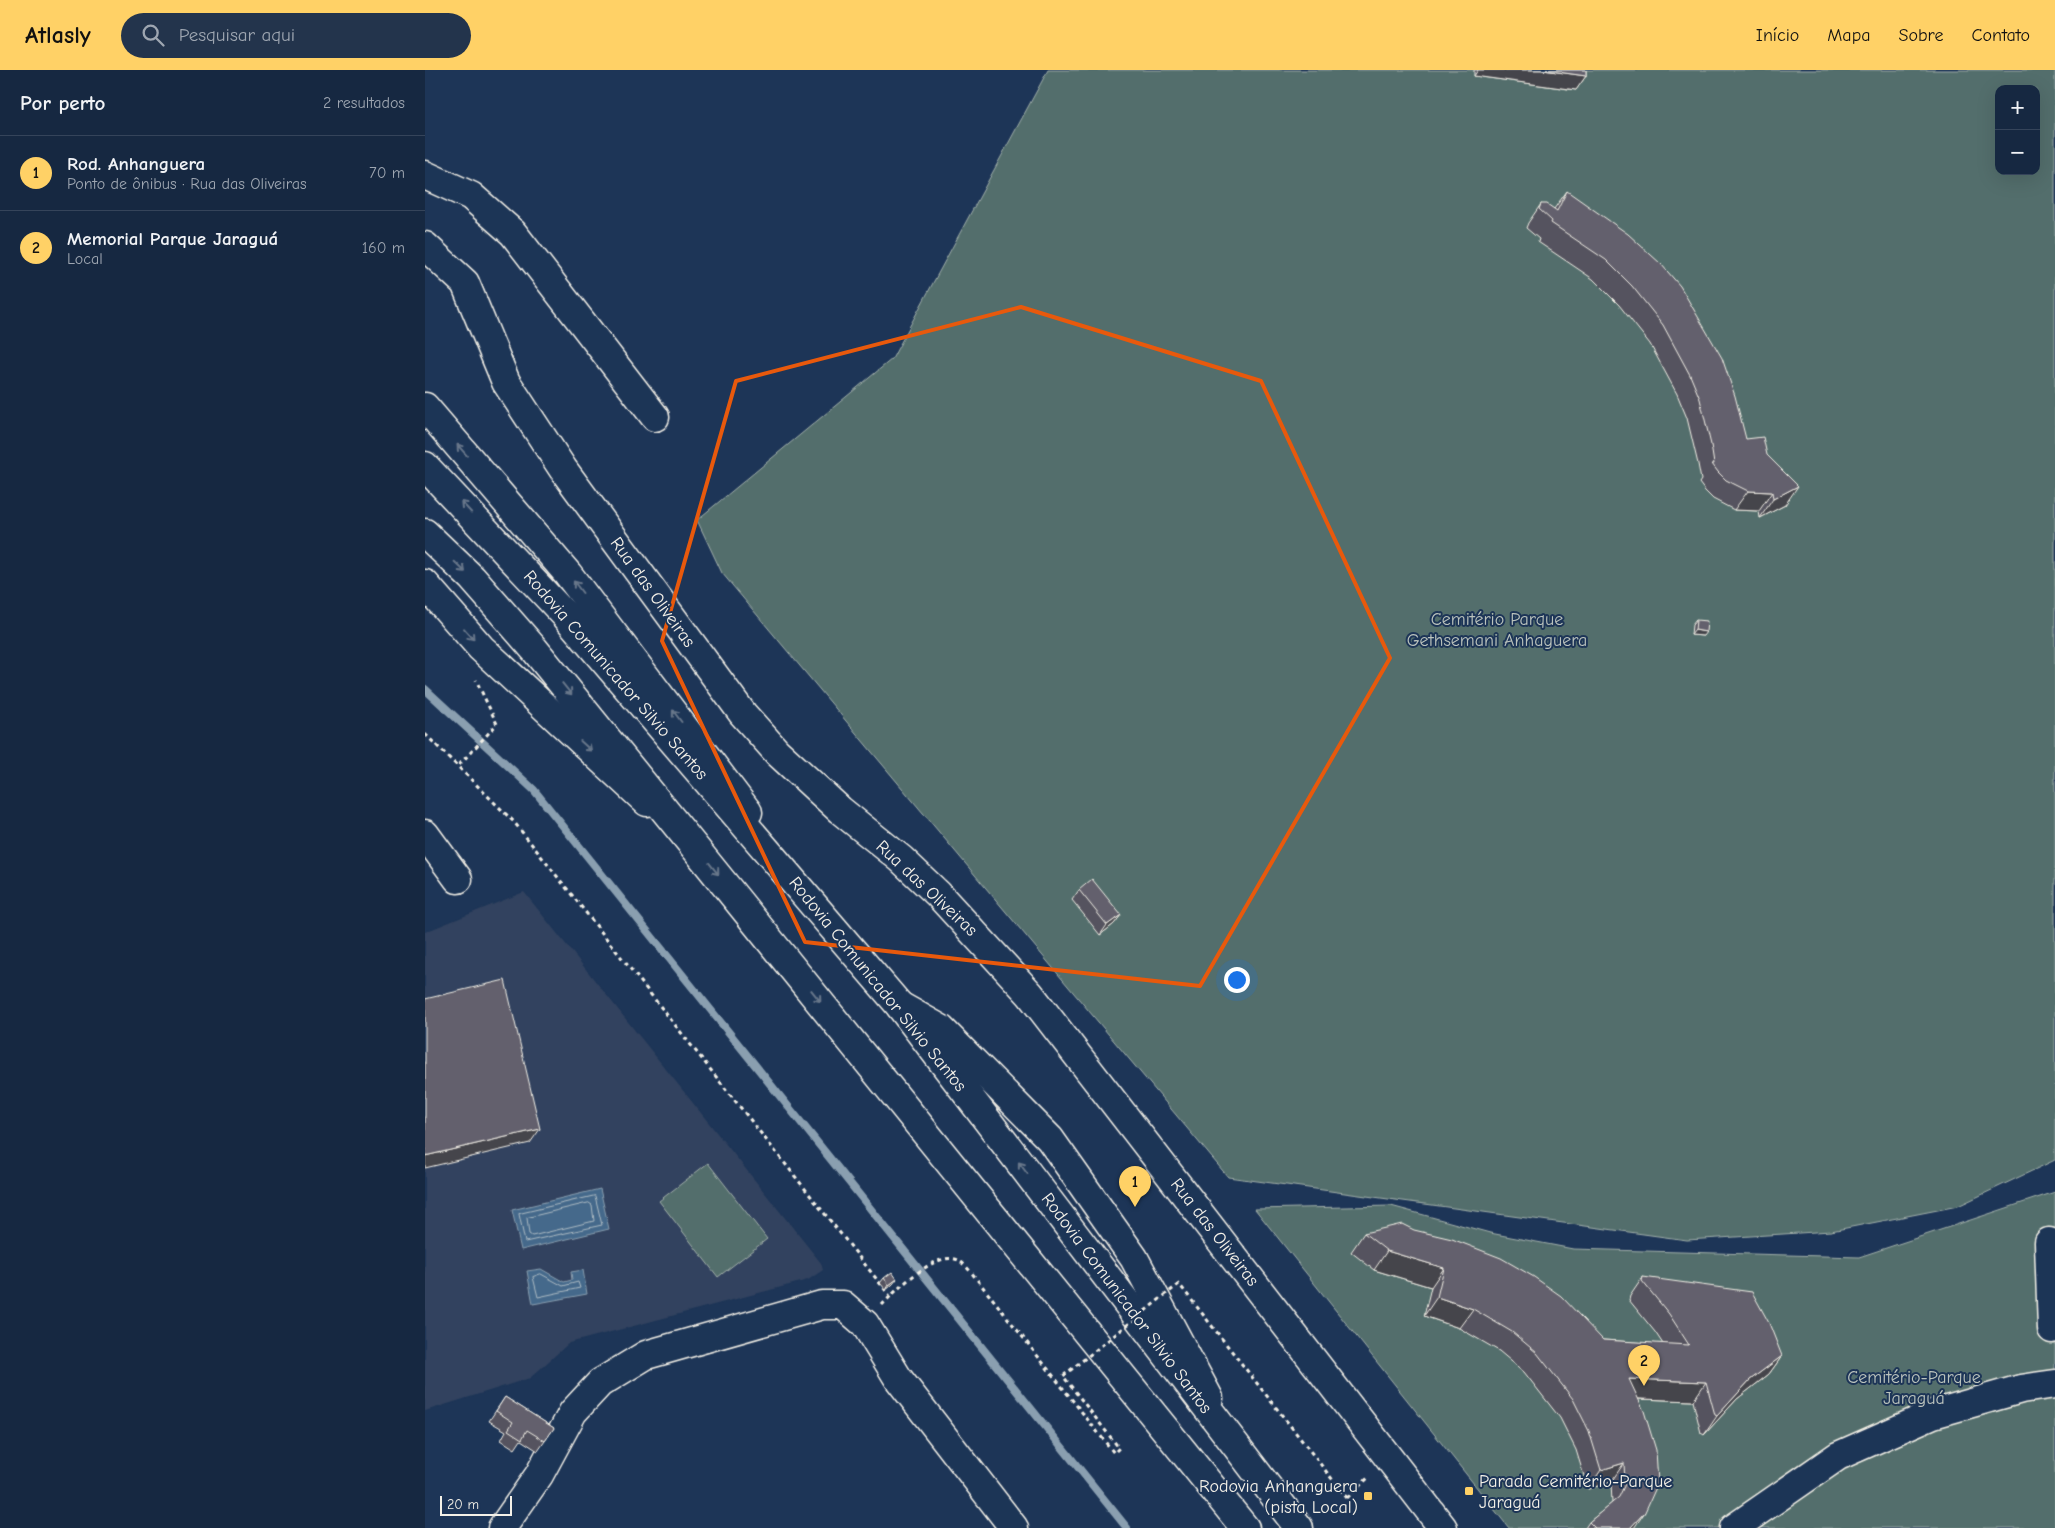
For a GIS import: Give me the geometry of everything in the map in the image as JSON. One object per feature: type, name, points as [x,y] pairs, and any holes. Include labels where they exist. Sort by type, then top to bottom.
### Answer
[{"type":"main road","points":[[425,175],[471,196],[513,233],[655,417]]},
{"type":"main road","name":"Rua das Oliveiras","points":[[425,246],[465,283],[506,382],[520,405],[563,469],[743,714],[777,752],[826,797],[901,859],[938,894],[1030,994],[1443,1528]]},
{"type":"main road","points":[[425,407],[568,574],[710,760],[809,897]]},
{"type":"main road","name":"Rodovia Comunicador Silvio Santos","points":[[425,466],[565,615],[809,897],[899,1006],[1299,1528]]},
{"type":"main road","points":[[425,533],[472,578],[535,650],[1245,1528]]},
{"type":"main road","points":[[425,584],[481,648],[694,845]]},
{"type":"main road","points":[[425,834],[459,879]]},
{"type":"main road","points":[[899,1006],[941,1029],[1050,1139],[1134,1258],[1233,1443]]},
{"type":"main road","points":[[2049,1242],[2052,1329]]},
{"type":"main road","points":[[502,1528],[539,1475],[573,1412],[600,1383],[646,1355],[822,1304],[843,1305],[865,1324],[898,1378],[1013,1528]]},
{"type":"main road","points":[[1734,1528],[1793,1486],[1847,1452],[1933,1414],[2021,1389],[2055,1384]]},
{"type":"path","points":[[459,765],[497,724]]},
{"type":"path","points":[[425,734],[459,765],[514,822],[890,1296],[934,1261],[945,1258],[960,1260],[1113,1453],[1119,1448],[1063,1376],[1179,1284],[1347,1498],[1389,1459]]},
{"type":"highlighted area","points":[[1021,307],[1261,381],[1390,658],[1200,986],[805,942],[662,641],[736,381]]},
{"type":"shaded area","points":[[524,892],[821,1263],[823,1270],[808,1280],[569,1343],[530,1378],[425,1411],[425,932]]},
{"type":"green space","name":"Cemitério Parque Gethsemani Anhaguera","points":[[1048,70],[2055,70],[2055,1160],[1958,1206],[1831,1231],[1687,1240],[1228,1177],[722,573],[697,520],[892,359]]},
{"type":"green space","points":[[708,1163],[767,1239],[718,1277],[659,1201]]},
{"type":"green space","name":"Cemitério-Parque Jaraguá","points":[[2055,1192],[2055,1528],[1509,1528],[1255,1209],[1391,1206],[1490,1233],[1573,1249],[1859,1257]]},
{"type":"water","points":[[600,1189],[609,1229],[521,1250],[512,1210]]},
{"type":"water","points":[[541,1269],[564,1282],[572,1280],[571,1272],[583,1270],[587,1294],[533,1304],[527,1271]]},
{"type":"building","points":[[1543,70],[1586,70],[1586,76]]},
{"type":"building","points":[[1567,191],[1628,234],[1661,264],[1680,286],[1722,358],[1735,396],[1746,439],[1763,437],[1767,455],[1798,486],[1773,499],[1772,492],[1748,491],[1726,480],[1718,472],[1712,464],[1714,464],[1711,445],[1700,399],[1690,375],[1663,325],[1632,286],[1606,260],[1551,223],[1552,221],[1539,209],[1541,204],[1547,204],[1557,211]]},
{"type":"building","points":[[1696,620],[1707,621],[1706,632],[1695,630]]},
{"type":"building","points":[[1092,879],[1121,915],[1107,925],[1079,890]]},
{"type":"building","points":[[505,980],[540,1129],[425,1156],[425,999]]},
{"type":"building","points":[[1402,1224],[1414,1230],[1452,1239],[1501,1258],[1534,1277],[1561,1296],[1603,1340],[1689,1345],[1669,1314],[1642,1281],[1643,1277],[1752,1292],[1769,1323],[1782,1356],[1750,1380],[1717,1416],[1715,1415],[1706,1382],[1629,1379],[1644,1411],[1656,1450],[1658,1483],[1645,1512],[1630,1528],[1595,1528],[1589,1522],[1619,1497],[1625,1484],[1624,1463],[1601,1470],[1589,1431],[1573,1399],[1537,1353],[1512,1332],[1473,1309],[1437,1297],[1444,1268],[1387,1251],[1364,1233]]},
{"type":"building","points":[[892,1272],[897,1279],[889,1285],[884,1278]]},
{"type":"building","points":[[505,1397],[554,1428],[545,1441],[527,1430],[522,1439],[508,1430],[513,1422],[496,1411]]},
{"type":"waterway","points":[[425,689],[534,790],[1127,1528]]},
{"type":"place","name":"Rod. Anhanguera","points":[[1135,1207]]},
{"type":"place","name":"Memorial Parque Jaraguá","points":[[1644,1386]]},
{"type":"place","name":"Parada Cemitério-Parque Jaraguá","points":[[1469,1491]]},
{"type":"place","name":"Rodovia Anhanguera (pista Local)","points":[[1368,1496]]}]
